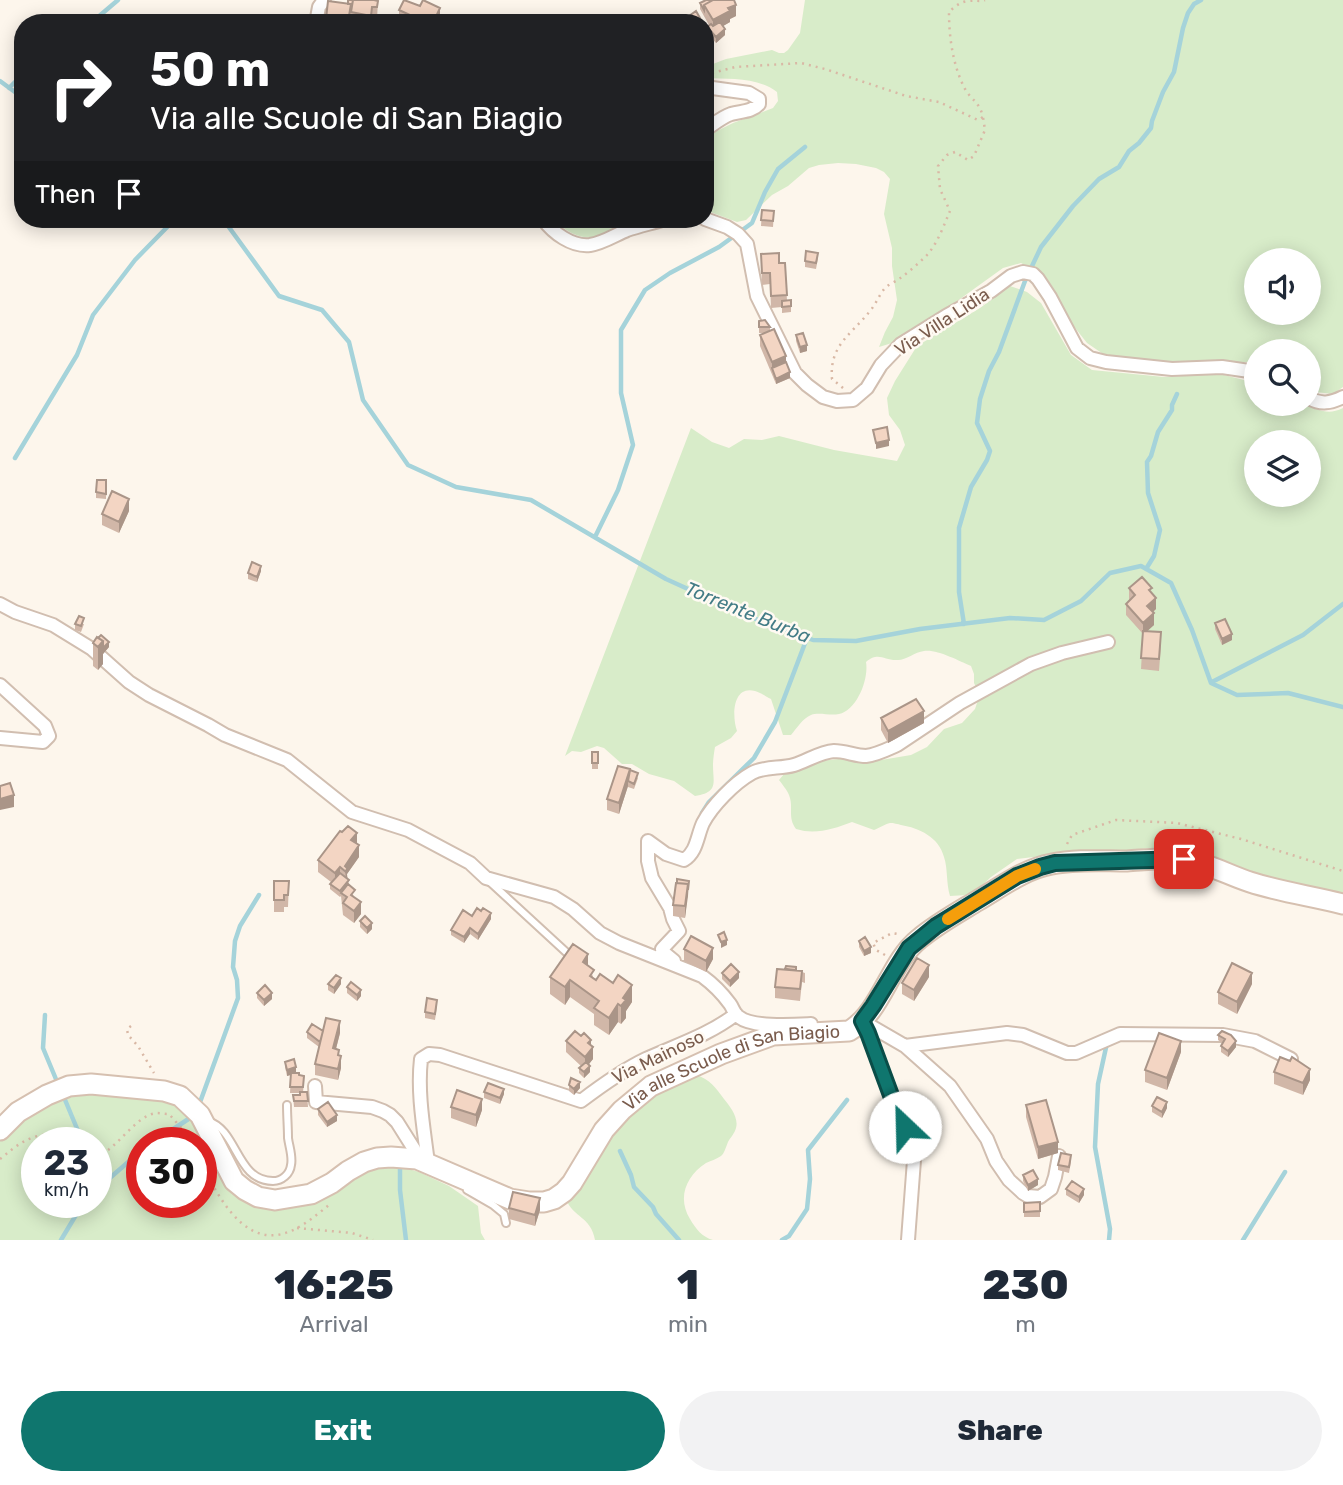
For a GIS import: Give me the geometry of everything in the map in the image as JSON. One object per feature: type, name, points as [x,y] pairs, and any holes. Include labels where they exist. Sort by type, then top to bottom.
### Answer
[{"type":"street","points":[[714,88],[749,93],[759,99],[759,104],[752,110],[729,115],[714,124]]},
{"type":"street","points":[[714,222],[727,227],[747,244],[757,296],[795,373],[823,397],[845,401],[859,396]]},
{"type":"street","points":[[551,228],[568,240],[583,245],[592,245],[635,228]]},
{"type":"street","name":"Via Villa Lidia","points":[[859,396],[881,365],[901,344],[1023,271],[1038,279],[1077,348],[1090,358],[1171,369],[1222,367],[1244,370]]},
{"type":"street","points":[[1321,402],[1330,403],[1343,397]]},
{"type":"street","points":[[0,604],[53,625],[92,649],[129,682],[149,695],[225,735],[287,760],[352,812],[408,830],[470,863],[486,878],[554,897],[573,909],[600,933],[702,976],[714,985],[736,1014],[748,1021],[763,1024],[862,1021],[905,1046],[950,1086],[987,1139],[996,1161],[1009,1180],[1023,1193],[1035,1197],[1046,1194],[1054,1183],[1059,1156]]},
{"type":"street","points":[[679,967],[662,949],[679,931],[670,908],[652,878],[648,861],[648,841],[666,854],[684,860],[689,857],[699,839],[702,826],[711,811],[738,783],[754,772],[792,766],[829,752],[867,756],[886,750],[960,703],[1031,664],[1108,642]]},
{"type":"street","points":[[0,685],[45,726],[49,736],[43,742],[0,738]]},
{"type":"street","name":"Via alle Scuole di San Biagio","points":[[196,1112],[234,1181],[258,1197],[275,1200],[311,1195],[332,1184],[356,1166],[377,1158],[435,1168],[510,1199],[544,1202],[564,1192],[604,1130],[622,1110],[651,1086],[773,1035],[849,1031],[862,1021],[909,948],[919,938],[1017,876],[1040,867],[1055,863],[1184,859],[1202,863],[1250,882],[1343,904]]},
{"type":"street","name":"Via Mainoso","points":[[435,1168],[424,1125],[420,1069],[421,1059],[429,1054],[440,1055],[581,1101],[609,1080],[644,1060],[721,1026],[736,1014]]},
{"type":"street","points":[[862,1021],[899,1117],[915,1147],[908,1240]]},
{"type":"street","points":[[905,1046],[1007,1033],[1023,1035],[1068,1053],[1120,1034],[1223,1035],[1255,1041],[1291,1059]]},
{"type":"street","points":[[0,1130],[9,1115],[69,1086],[91,1084],[164,1091],[180,1096],[196,1112]]},
{"type":"street","points":[[315,1086],[316,1102],[372,1107],[390,1115],[414,1149],[435,1168]]},
{"type":"lane","points":[[486,878],[566,952]]},
{"type":"lane","points":[[196,1112],[223,1130],[242,1163],[255,1175],[265,1181],[277,1181],[287,1175],[292,1165],[287,1105]]},
{"type":"lane","points":[[463,1188],[493,1205],[504,1214],[506,1223]]},
{"type":"path","points":[[859,396],[832,379],[831,365],[834,358],[844,339],[860,324],[886,287],[929,253],[950,211],[940,189],[939,166],[947,155],[955,152],[968,160],[974,156],[985,130],[981,107],[967,93],[959,76],[953,54],[949,12],[968,0],[985,0]]},
{"type":"path","points":[[714,73],[735,67],[801,63],[906,96],[939,102],[978,120],[983,117]]},
{"type":"path","points":[[1055,863],[1072,835],[1116,820],[1177,823],[1241,839],[1343,871]]},
{"type":"path","points":[[886,956],[877,950],[873,943],[892,933],[919,938]]},
{"type":"path","points":[[894,960],[907,965]]},
{"type":"path","points":[[131,1026],[127,1030],[128,1035],[159,1077]]},
{"type":"path","points":[[134,1127],[155,1113],[169,1114],[180,1127]]},
{"type":"path","points":[[112,1147],[126,1134]]},
{"type":"path","points":[[0,1159],[21,1142]]},
{"type":"path","points":[[297,1228],[352,1233],[373,1240]]},
{"type":"green space","points":[[805,0],[1343,0],[1343,387],[1333,394],[1321,393],[1321,339],[1244,339],[1244,362],[1171,362],[1106,356],[1087,343],[1072,324],[1045,276],[1021,263],[1003,268],[892,343],[879,347],[893,317],[897,300],[892,248],[884,214],[890,179],[884,172],[856,164],[819,165],[809,168],[788,186],[772,195],[746,220],[737,222],[714,213],[714,132],[773,108],[778,101],[777,92],[761,84],[714,78],[714,64],[772,50],[784,53],[800,33]]},
{"type":"green space","points":[[619,228],[596,237],[576,235],[565,229]]},
{"type":"green space","points":[[1010,286],[1027,292],[1041,303],[1071,355],[1092,370],[1164,377],[1220,374],[1244,380],[1244,416],[1321,416],[1321,410],[1328,412],[1343,408],[1343,898],[1250,873],[1183,845],[1017,859],[975,892],[950,896],[941,850],[933,839],[921,831],[890,823],[874,830],[852,822],[817,831],[796,829],[792,820],[789,795],[779,780],[784,774],[820,761],[848,758],[875,761],[911,755],[927,747],[944,729],[962,723],[975,709],[978,691],[971,666],[935,652],[921,652],[898,660],[878,657],[871,659],[866,662],[864,685],[851,707],[839,714],[811,715],[791,735],[783,735],[771,699],[755,691],[747,690],[742,693],[734,711],[737,731],[731,738],[715,747],[713,786],[703,794],[695,796],[674,781],[649,774],[632,764],[622,764],[604,748],[597,746],[581,752],[572,751],[565,756],[691,428],[712,442],[729,448],[744,439],[762,440],[779,436],[834,450],[897,461],[905,445],[900,430],[889,415],[887,398],[917,346],[980,308]]},
{"type":"green space","points":[[696,1075],[715,1088],[731,1109],[737,1124],[723,1154],[693,1174],[684,1195],[686,1211],[692,1223],[702,1235],[713,1240],[595,1240],[590,1226],[566,1199],[638,1100]]},
{"type":"green space","points":[[81,1090],[173,1101],[188,1111],[201,1127],[126,1127],[126,1218],[217,1218],[217,1147],[263,1204],[394,1165],[419,1172],[449,1186],[478,1206],[481,1233],[485,1240],[0,1240],[0,1138],[26,1110]]},
{"type":"building","points":[[353,0],[378,1],[377,7],[372,7],[371,14],[351,12]]},
{"type":"building","points":[[404,0],[420,6],[423,0],[440,8],[437,14],[408,14],[399,10]]},
{"type":"building","points":[[713,0],[704,5],[704,10],[700,3]]},
{"type":"building","points":[[713,0],[734,0],[736,5],[714,19],[714,14],[709,14],[704,5]]},
{"type":"building","points":[[328,1],[351,4],[349,14],[327,14]]},
{"type":"building","points":[[720,22],[725,29],[716,37],[714,35],[714,25]]},
{"type":"building","points":[[762,210],[774,211],[773,221],[761,220]]},
{"type":"building","points":[[806,251],[818,253],[816,263],[805,261]]},
{"type":"building","points":[[779,253],[779,263],[785,263],[787,295],[771,296],[770,273],[762,273],[761,254]]},
{"type":"building","points":[[791,300],[791,306],[782,307],[782,301]]},
{"type":"building","points":[[765,320],[770,327],[759,327],[759,321]]},
{"type":"building","points":[[774,329],[786,356],[772,362],[760,335]]},
{"type":"building","points":[[803,333],[807,345],[800,347],[796,335]]},
{"type":"building","points":[[786,362],[790,372],[776,379],[772,368]]},
{"type":"building","points":[[887,427],[889,440],[876,443],[873,430]]},
{"type":"building","points":[[97,480],[106,480],[106,494],[96,492]]},
{"type":"building","points":[[112,491],[129,499],[119,522],[102,514]]},
{"type":"building","points":[[252,562],[261,566],[257,577],[248,573]]},
{"type":"building","points":[[1142,577],[1152,588],[1149,590],[1156,598],[1147,606],[1154,613],[1143,623],[1126,604],[1135,595],[1129,588]]},
{"type":"building","points":[[79,616],[84,618],[81,626],[75,624]]},
{"type":"building","points":[[1225,619],[1232,634],[1222,639],[1215,623]]},
{"type":"building","points":[[1143,631],[1161,632],[1159,659],[1141,658]]},
{"type":"building","points":[[101,635],[109,642],[103,648],[103,641],[98,638]]},
{"type":"building","points":[[97,637],[103,641],[98,647],[93,643]]},
{"type":"building","points":[[916,699],[924,711],[888,731],[881,718]]},
{"type":"building","points":[[592,752],[598,752],[598,763],[592,763]]},
{"type":"building","points":[[618,766],[630,769],[619,803],[607,799]]},
{"type":"building","points":[[630,770],[638,773],[634,784],[628,781]]},
{"type":"building","points":[[10,783],[14,795],[0,799],[0,786]]},
{"type":"building","points":[[348,826],[357,833],[351,840],[359,845],[345,866],[346,872],[340,867],[335,873],[318,860],[340,831]]},
{"type":"building","points":[[340,873],[349,880],[340,891],[330,884]]},
{"type":"building","points":[[677,879],[689,881],[688,890],[688,884],[677,883]]},
{"type":"building","points":[[274,881],[289,881],[288,895],[284,895],[284,900],[274,900]]},
{"type":"building","points":[[676,883],[688,884],[685,906],[673,905]]},
{"type":"building","points":[[348,884],[355,890],[351,895],[361,902],[354,911],[343,903],[347,897],[341,893]]},
{"type":"building","points":[[477,908],[491,913],[478,934],[470,928],[464,937],[451,930],[463,910],[472,916]]},
{"type":"building","points":[[365,916],[372,923],[367,928],[360,921]]},
{"type":"building","points":[[724,932],[727,940],[721,942],[718,935]]},
{"type":"building","points":[[691,936],[713,948],[706,961],[684,949]]},
{"type":"building","points":[[865,937],[871,947],[864,951],[859,941]]},
{"type":"building","points":[[573,944],[588,954],[583,962],[594,970],[590,976],[596,980],[600,974],[613,983],[618,975],[632,985],[623,998],[626,1000],[621,1006],[618,1004],[609,1018],[594,1008],[599,1001],[570,980],[565,987],[550,977]]},
{"type":"building","points":[[917,958],[929,965],[914,990],[902,983]]},
{"type":"building","points":[[1232,963],[1252,973],[1237,1002],[1218,992]]},
{"type":"building","points":[[731,964],[739,972],[730,981],[722,973]]},
{"type":"building","points":[[786,966],[796,967],[796,970],[785,969]]},
{"type":"building","points":[[777,969],[802,971],[800,989],[775,987]]},
{"type":"building","points":[[336,975],[341,978],[334,988],[328,984]]},
{"type":"building","points":[[351,982],[361,990],[357,995],[347,987]]},
{"type":"building","points":[[265,985],[272,993],[264,1000],[257,993]]},
{"type":"building","points":[[427,998],[437,1000],[435,1014],[425,1012]]},
{"type":"building","points":[[326,1018],[340,1021],[333,1048],[339,1050],[338,1055],[341,1056],[338,1069],[315,1064]]},
{"type":"building","points":[[312,1024],[323,1031],[320,1042],[307,1032]]},
{"type":"building","points":[[575,1031],[581,1036],[584,1033],[591,1040],[588,1043],[593,1047],[585,1057],[566,1041]]},
{"type":"building","points":[[1222,1031],[1236,1041],[1228,1051],[1221,1046],[1225,1039],[1218,1035]]},
{"type":"building","points":[[1159,1033],[1181,1041],[1167,1078],[1145,1070]]},
{"type":"building","points":[[1280,1057],[1290,1061],[1292,1057],[1310,1069],[1303,1083],[1274,1072]]},
{"type":"building","points":[[294,1059],[296,1067],[287,1070],[285,1062]]},
{"type":"building","points":[[586,1062],[590,1066],[584,1072],[579,1068]]},
{"type":"building","points":[[291,1073],[304,1076],[303,1087],[290,1087]]},
{"type":"building","points":[[571,1078],[580,1082],[574,1089],[569,1085]]},
{"type":"building","points":[[488,1083],[504,1089],[500,1098],[484,1092]]},
{"type":"building","points":[[457,1090],[482,1099],[476,1115],[451,1107]]},
{"type":"building","points":[[300,1092],[307,1092],[308,1101],[294,1101],[293,1095],[300,1095]]},
{"type":"building","points":[[1157,1097],[1167,1102],[1162,1112],[1152,1106]]},
{"type":"building","points":[[1046,1100],[1058,1142],[1038,1147],[1026,1105]]},
{"type":"building","points":[[328,1102],[337,1115],[327,1122],[318,1109]]},
{"type":"building","points":[[1061,1153],[1071,1155],[1069,1167],[1058,1165]]},
{"type":"building","points":[[1033,1170],[1038,1179],[1028,1185],[1023,1175]]},
{"type":"building","points":[[1072,1181],[1084,1189],[1079,1197],[1066,1189]]},
{"type":"building","points":[[513,1192],[540,1198],[535,1215],[509,1208]]},
{"type":"building","points":[[1040,1202],[1040,1211],[1024,1212],[1024,1203]]},
{"type":"waterway","points":[[102,14],[118,0]]},
{"type":"waterway","points":[[964,624],[959,592],[959,528],[971,487],[990,451],[977,423],[980,399],[989,371],[1041,247],[1073,206],[1099,179],[1119,167],[1129,151],[1151,128],[1163,92],[1174,72],[1188,13],[1194,4],[1201,0]]},
{"type":"waterway","name":"Torrente Burba","points":[[0,81],[14,91]]},
{"type":"waterway","points":[[9,88],[14,83]]},
{"type":"waterway","points":[[595,537],[618,490],[633,445],[621,393],[621,330],[645,290],[670,273],[719,247],[752,223],[778,169],[805,147]]},
{"type":"waterway","points":[[15,458],[77,355],[93,315],[135,260],[166,228]]},
{"type":"waterway","name":"Torrente Burba","points":[[230,228],[279,296],[322,310],[349,342],[363,400],[408,465],[456,487],[531,500],[666,579],[745,615],[813,640],[856,641],[920,629],[1010,618],[1044,620],[1081,601],[1110,573],[1141,566],[1171,583],[1211,683],[1237,695],[1288,693],[1343,707]]},
{"type":"waterway","points":[[1146,569],[1154,556],[1160,530],[1148,493],[1147,462],[1177,394]]},
{"type":"waterway","points":[[1212,682],[1303,635],[1343,604]]},
{"type":"waterway","points":[[702,813],[709,802],[754,758],[775,722],[807,638]]},
{"type":"waterway","points":[[199,1105],[238,998],[233,967],[235,941],[240,926],[259,895]]},
{"type":"waterway","points":[[45,1015],[43,1048],[58,1084]]},
{"type":"waterway","points":[[1107,1043],[1098,1084],[1095,1147],[1110,1229],[1109,1240]]},
{"type":"waterway","points":[[63,1095],[76,1127]]},
{"type":"waterway","points":[[782,1240],[789,1236],[807,1209],[810,1179],[808,1150],[847,1100]]},
{"type":"waterway","points":[[176,1127],[192,1115]]},
{"type":"waterway","points":[[620,1151],[634,1187],[679,1240]]},
{"type":"waterway","points":[[112,1176],[126,1164]]},
{"type":"waterway","points":[[400,1164],[406,1240]]},
{"type":"waterway","points":[[1243,1240],[1285,1172]]},
{"type":"waterway","points":[[61,1240],[74,1218]]},
{"type":"slow traffic","points":[[948,919],[1017,876],[1035,869]]},
{"type":"route","points":[[905,1127],[862,1021],[909,948],[919,938],[1017,876],[1040,867],[1071,862],[1184,859]]}]
